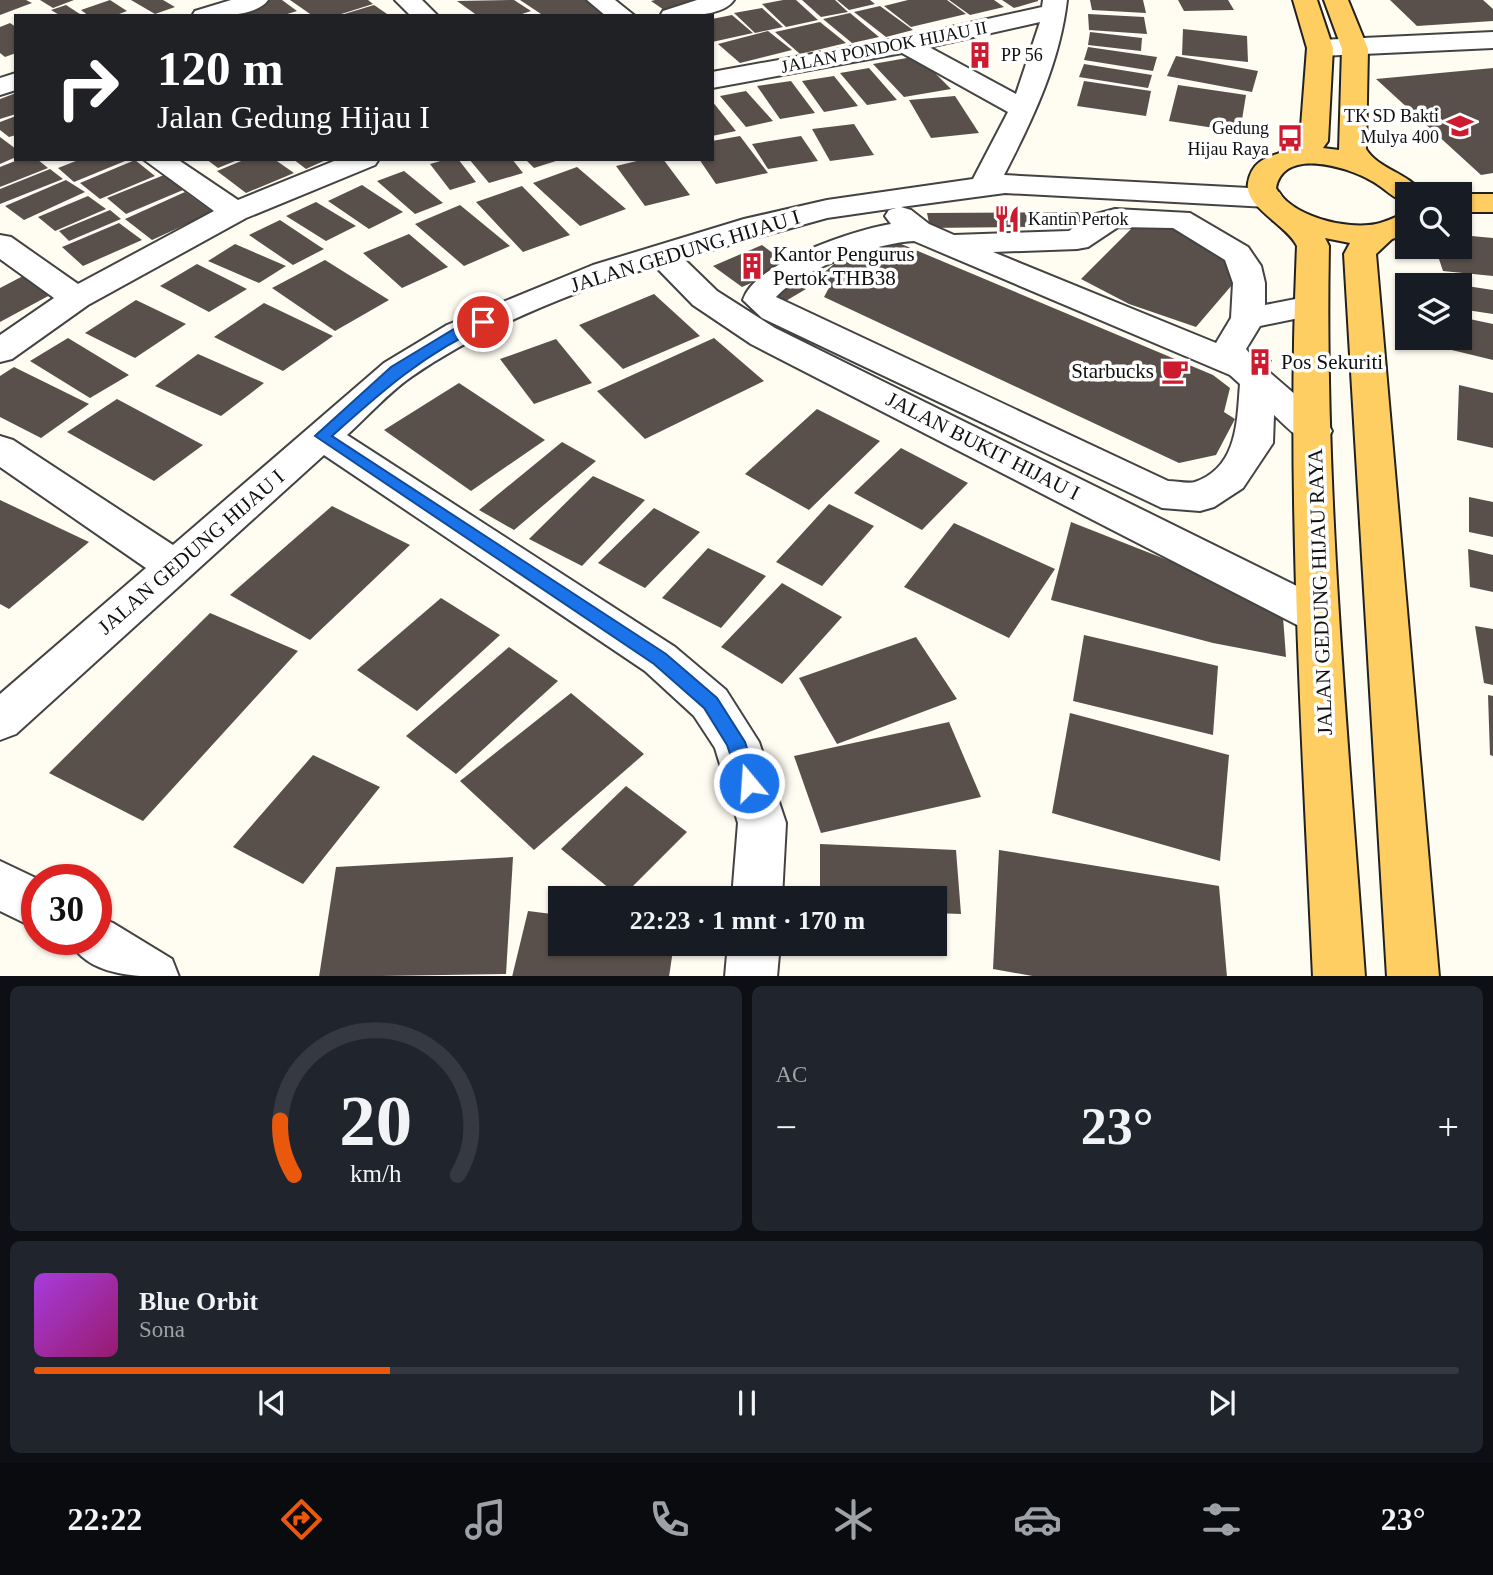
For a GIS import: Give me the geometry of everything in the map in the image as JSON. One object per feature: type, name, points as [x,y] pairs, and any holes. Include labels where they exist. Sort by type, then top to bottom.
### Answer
[{"type":"main road","points":[[1302,157],[1314,141],[1320,48],[1305,0]]},
{"type":"main road","points":[[1336,0],[1355,49],[1352,149],[1361,164]]},
{"type":"main road","points":[[1394,227],[1334,232],[1279,207],[1262,187],[1264,176],[1271,167],[1285,160],[1321,156],[1361,164],[1396,182]]},
{"type":"main road","points":[[1472,203],[1493,203]]},
{"type":"main road","name":"JALAN GEDUNG HIJAU RAYA","points":[[1279,207],[1307,234],[1313,246],[1311,306],[1318,616],[1339,976]]},
{"type":"main road","points":[[1394,227],[1365,244],[1360,254],[1413,976]]},
{"type":"street","points":[[214,14],[256,0]]},
{"type":"street","points":[[407,0],[424,14]]},
{"type":"street","points":[[599,0],[620,14]]},
{"type":"street","points":[[678,14],[722,0]]},
{"type":"street","points":[[984,186],[1023,108],[1055,6]]},
{"type":"street","name":"JALAN PONDOK HIJAU II","points":[[714,80],[906,45],[1055,6]]},
{"type":"street","points":[[1320,48],[1355,49],[1493,40]]},
{"type":"street","points":[[906,45],[1023,108]]},
{"type":"street","points":[[160,161],[234,212]]},
{"type":"street","points":[[0,351],[76,298],[234,212],[360,161]]},
{"type":"street","name":"JALAN GEDUNG HIJAU I","points":[[0,721],[396,371],[459,332],[604,272],[755,226],[827,209],[984,186],[1005,184],[1279,207]]},
{"type":"street","points":[[882,200],[932,237],[1250,374]]},
{"type":"street","points":[[1030,277],[1100,223],[1115,218],[1179,219],[1224,244],[1237,254],[1245,266],[1250,283],[1248,318],[1229,349],[1250,374],[1314,431]]},
{"type":"street","points":[[1077,240],[869,235],[842,245],[762,290],[759,300],[765,306],[1161,494],[1200,497],[1229,479],[1254,443],[1250,374]]},
{"type":"street","points":[[0,244],[76,298]]},
{"type":"street","name":"JALAN BUKIT HIJAU I","points":[[663,255],[705,298],[763,336],[1318,616]]},
{"type":"street","points":[[1248,318],[1311,306]]},
{"type":"street","points":[[763,336],[835,339]]},
{"type":"street","points":[[322,436],[660,659],[710,703],[736,742],[762,823],[758,886]]},
{"type":"street","points":[[0,449],[174,566]]},
{"type":"street","points":[[0,884],[21,896]]},
{"type":"street","points":[[112,951],[153,976]]},
{"type":"street","points":[[751,976],[753,956]]},
{"type":"building","points":[[0,0],[26,0],[32,3],[0,15]]},
{"type":"building","points":[[40,0],[74,0],[53,8]]},
{"type":"building","points":[[110,0],[127,11],[119,14],[86,14],[81,10]]},
{"type":"building","points":[[131,0],[163,0],[175,7],[155,14]]},
{"type":"building","points":[[270,0],[282,0],[297,11],[287,14],[226,14]]},
{"type":"building","points":[[290,0],[368,0],[373,4],[341,14],[310,14]]},
{"type":"building","points":[[514,0],[531,11],[522,14],[475,14],[457,1]]},
{"type":"building","points":[[520,0],[588,0],[610,14],[541,14]]},
{"type":"building","points":[[796,0],[818,20],[786,27],[762,4]]},
{"type":"building","points":[[802,0],[835,0],[848,12],[821,17]]},
{"type":"building","points":[[837,0],[870,0],[875,4],[849,10]]},
{"type":"building","points":[[908,0],[947,0],[966,14],[911,27],[884,6]]},
{"type":"building","points":[[949,0],[994,0],[1004,7],[970,15]]},
{"type":"building","points":[[1002,0],[1038,0],[1038,1],[1014,8]]},
{"type":"building","points":[[1090,0],[1143,0],[1146,13],[1092,10]]},
{"type":"building","points":[[1178,0],[1228,0],[1234,10],[1184,11]]},
{"type":"building","points":[[1390,0],[1483,0],[1493,9],[1493,21],[1417,26]]},
{"type":"building","points":[[651,1],[693,1],[664,10]]},
{"type":"building","points":[[66,5],[80,14],[58,14],[51,10]]},
{"type":"building","points":[[374,5],[387,14],[344,14]]},
{"type":"building","points":[[880,6],[913,30],[886,37],[854,12]]},
{"type":"building","points":[[762,8],[783,27],[755,33],[734,13]]},
{"type":"building","points":[[850,13],[879,37],[852,43],[823,19]]},
{"type":"building","points":[[1088,14],[1144,17],[1147,34],[1089,30]]},
{"type":"building","points":[[732,15],[753,33],[714,42],[714,19]]},
{"type":"building","points":[[820,22],[846,43],[800,54],[775,32]]},
{"type":"building","points":[[10,23],[14,26],[14,54],[5,57],[0,53],[0,27]]},
{"type":"building","points":[[1183,29],[1247,36],[1248,62],[1182,55]]},
{"type":"building","points":[[768,31],[792,50],[740,63],[718,44]]},
{"type":"building","points":[[1090,32],[1142,38],[1141,51],[1088,45]]},
{"type":"building","points":[[1088,47],[1157,57],[1153,71],[1084,60]]},
{"type":"building","name":"PP 56","points":[[982,49],[990,57],[978,60],[969,52]]},
{"type":"building","points":[[918,56],[951,89],[904,97],[873,64]]},
{"type":"building","points":[[1176,56],[1258,71],[1252,92],[1167,76]]},
{"type":"building","points":[[1084,64],[1152,75],[1148,88],[1079,77]]},
{"type":"building","points":[[869,68],[897,100],[867,105],[840,73]]},
{"type":"building","name":"TK SD Bakti Mulya 400","points":[[1493,68],[1493,173],[1481,175],[1376,79]]},
{"type":"building","points":[[834,76],[858,106],[824,112],[802,81]]},
{"type":"building","points":[[791,81],[815,113],[780,119],[757,86]]},
{"type":"building","points":[[1084,81],[1151,91],[1146,116],[1077,106]]},
{"type":"building","points":[[1178,85],[1246,95],[1240,132],[1169,121]]},
{"type":"building","points":[[746,91],[773,121],[746,127],[720,96]]},
{"type":"building","points":[[14,94],[14,115],[0,119],[0,99]]},
{"type":"building","points":[[955,96],[979,133],[931,138],[909,100]]},
{"type":"building","points":[[714,104],[736,131],[714,136]]},
{"type":"building","points":[[14,117],[14,136],[9,137],[0,130],[0,122]]},
{"type":"building","points":[[854,124],[874,155],[830,161],[812,129]]},
{"type":"building","points":[[740,136],[768,173],[716,184],[700,161],[714,161],[714,141]]},
{"type":"building","points":[[801,136],[818,161],[768,169],[752,144]]},
{"type":"building","points":[[0,137],[14,148],[14,158],[0,164]]},
{"type":"building","points":[[15,161],[39,161],[48,168],[0,187],[0,167]]},
{"type":"building","points":[[76,161],[125,161],[74,182],[58,168]]},
{"type":"building","points":[[133,161],[155,176],[100,199],[80,183]]},
{"type":"building","points":[[209,161],[235,161],[218,168]]},
{"type":"building","points":[[241,161],[277,161],[294,173],[246,193],[217,171]]},
{"type":"building","points":[[296,161],[324,161],[306,169]]},
{"type":"building","points":[[460,161],[476,182],[450,190],[430,164]]},
{"type":"building","points":[[471,161],[514,161],[523,173],[489,183]]},
{"type":"building","points":[[527,161],[556,161],[534,168]]},
{"type":"building","points":[[637,161],[664,161],[690,195],[645,206],[616,166]]},
{"type":"building","points":[[577,167],[626,209],[580,226],[533,183]]},
{"type":"building","points":[[50,169],[63,179],[0,204],[0,189]]},
{"type":"building","points":[[404,171],[443,203],[415,214],[377,181]]},
{"type":"building","points":[[164,175],[183,190],[126,214],[107,198]]},
{"type":"building","points":[[66,180],[85,192],[24,220],[5,206]]},
{"type":"building","points":[[362,185],[403,212],[369,229],[328,201]]},
{"type":"building","points":[[522,186],[570,235],[523,252],[476,202]]},
{"type":"building","points":[[185,192],[213,212],[152,240],[125,219]]},
{"type":"building","points":[[88,196],[106,209],[55,231],[38,217]]},
{"type":"building","points":[[316,202],[356,226],[326,241],[286,216]]},
{"type":"building","points":[[460,205],[510,246],[464,266],[415,224]]},
{"type":"building","points":[[110,210],[121,219],[69,241],[59,231]]},
{"type":"building","name":"Kantin Pertok","points":[[1082,212],[1089,226],[930,228],[927,213]]},
{"type":"building","points":[[280,220],[324,249],[293,265],[249,235]]},
{"type":"building","points":[[119,223],[142,240],[83,266],[62,247]]},
{"type":"building","points":[[1135,225],[1165,225],[1184,230],[1244,271],[1196,327],[1129,304],[1081,279]]},
{"type":"building","points":[[409,234],[448,267],[402,288],[363,253]]},
{"type":"building","points":[[1472,236],[1493,238],[1493,276],[1443,271],[1439,259],[1472,259]]},
{"type":"building","points":[[887,238],[1213,375],[1230,388],[1224,412],[1235,419],[1216,455],[1179,463],[824,297],[831,284],[820,276],[848,252]]},
{"type":"building","points":[[235,244],[286,266],[259,283],[208,261]]},
{"type":"building","name":"Kantor Pengurus Pertok THB38","points":[[762,245],[790,266],[742,287],[713,266]]},
{"type":"building","points":[[325,260],[389,300],[335,331],[272,288]]},
{"type":"building","points":[[197,264],[247,289],[209,312],[160,286]]},
{"type":"building","points":[[23,276],[52,294],[0,322],[0,288]]},
{"type":"building","points":[[791,280],[806,289],[784,302],[770,293]]},
{"type":"building","points":[[1472,287],[1493,290],[1493,314],[1472,311]]},
{"type":"building","points":[[654,294],[700,336],[623,369],[579,325]]},
{"type":"building","points":[[136,300],[186,324],[135,358],[85,333]]},
{"type":"building","points":[[264,303],[333,336],[283,371],[214,337]]},
{"type":"building","points":[[1472,320],[1493,324],[1493,360],[1452,350],[1472,350]]},
{"type":"building","points":[[68,338],[129,375],[90,398],[30,361]]},
{"type":"building","points":[[714,338],[764,381],[645,439],[597,391]]},
{"type":"building","points":[[556,339],[592,383],[534,404],[500,359]]},
{"type":"building","points":[[198,354],[264,383],[221,416],[155,386]]},
{"type":"building","name":"Pos Sekuriti","points":[[1254,355],[1272,360],[1268,370],[1249,363]]},
{"type":"building","points":[[14,367],[89,404],[41,438],[0,417],[0,376]]},
{"type":"building","points":[[459,383],[545,440],[471,491],[384,430]]},
{"type":"building","points":[[1459,385],[1493,393],[1493,448],[1457,440]]},
{"type":"building","points":[[117,399],[203,445],[154,481],[67,432]]},
{"type":"building","points":[[817,409],[880,441],[809,510],[745,474]]},
{"type":"building","points":[[562,442],[596,461],[514,530],[479,510]]},
{"type":"building","points":[[901,448],[968,483],[922,530],[854,493]]},
{"type":"building","points":[[593,476],[645,500],[582,566],[529,539]]},
{"type":"building","points":[[1469,497],[1493,502],[1493,537],[1469,532]]},
{"type":"building","points":[[0,500],[89,542],[9,609],[0,604]]},
{"type":"building","points":[[829,504],[874,526],[822,586],[776,562]]},
{"type":"building","points":[[332,506],[410,545],[310,640],[230,595]]},
{"type":"building","points":[[654,508],[700,532],[645,588],[598,563]]},
{"type":"building","points":[[1071,522],[1226,583],[1283,617],[1286,657],[1213,643],[1051,600]]},
{"type":"building","points":[[954,523],[1055,569],[1009,638],[904,587]]},
{"type":"building","points":[[708,548],[766,576],[721,628],[662,598]]},
{"type":"building","points":[[1468,549],[1493,555],[1493,592],[1470,587]]},
{"type":"building","points":[[782,583],[842,617],[782,684],[721,647]]},
{"type":"building","points":[[441,598],[500,635],[417,711],[357,670]]},
{"type":"building","points":[[210,613],[298,651],[143,821],[49,773]]},
{"type":"building","points":[[1475,626],[1493,629],[1493,685],[1484,683]]},
{"type":"building","points":[[1084,635],[1218,666],[1213,735],[1073,701]]},
{"type":"building","points":[[916,637],[957,699],[837,744],[799,678]]},
{"type":"building","points":[[509,647],[558,681],[456,774],[406,736]]},
{"type":"building","points":[[571,693],[644,754],[534,850],[460,781]]},
{"type":"building","points":[[1488,695],[1493,696],[1493,756],[1490,755]]},
{"type":"building","points":[[1070,713],[1229,755],[1220,861],[1052,813]]},
{"type":"building","points":[[949,722],[981,797],[821,833],[794,756]]},
{"type":"building","points":[[313,755],[380,787],[303,884],[233,847]]},
{"type":"building","points":[[626,786],[687,832],[633,886],[606,886],[561,849]]},
{"type":"building","points":[[820,844],[956,850],[961,914],[947,913],[947,886],[820,886]]},
{"type":"building","points":[[999,850],[1219,886],[1227,976],[1032,976],[993,969]]},
{"type":"building","points":[[513,857],[506,974],[319,976],[336,867]]},
{"type":"building","points":[[528,911],[548,914],[548,956],[672,956],[669,976],[512,976]]},
{"type":"place","name":"PP 56","points":[[980,55]]},
{"type":"place","name":"TK SD Bakti Mulya 400","points":[[1460,126]]},
{"type":"place","name":"Gedung Hijau Raya","points":[[1290,138]]},
{"type":"place","name":"Kantin Pertok","points":[[1007,219]]},
{"type":"place","name":"Kantor Pengurus Pertok THB38","points":[[752,266]]},
{"type":"place","name":"Pos Sekuriti","points":[[1260,362]]},
{"type":"place","name":"Starbucks","points":[[1175,371]]},
{"type":"route","points":[[483,322],[459,332],[396,371],[322,436],[660,659],[710,703],[736,742],[749,783]]}]
